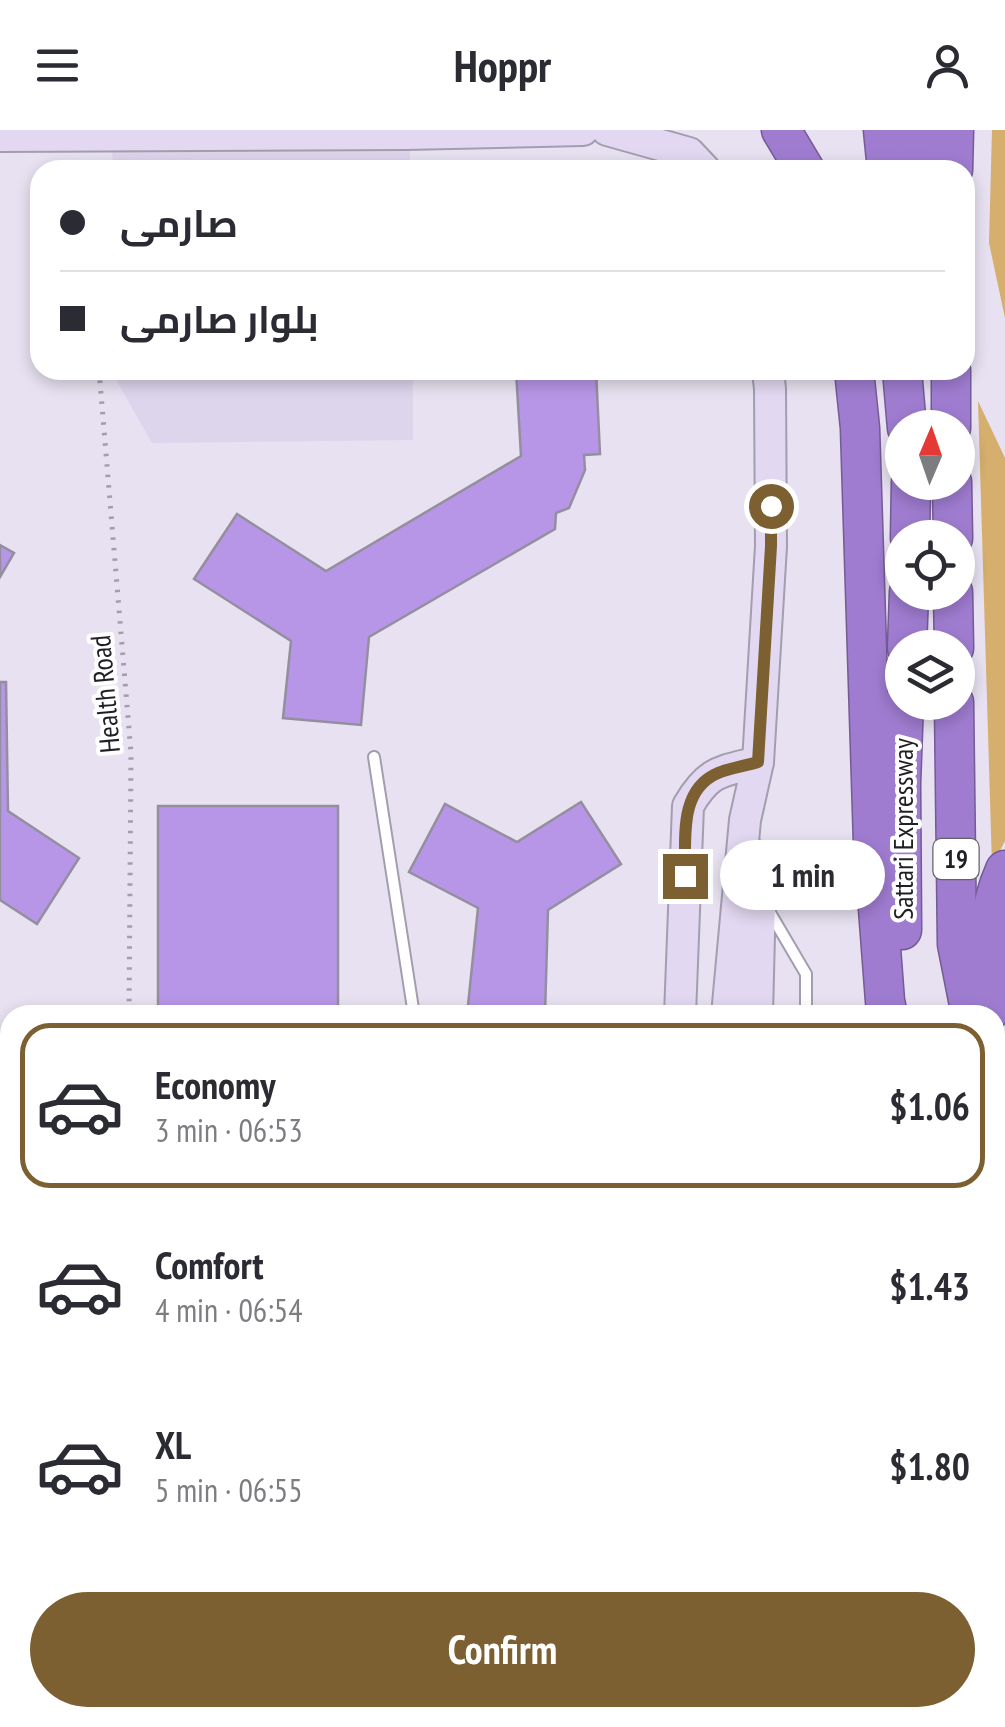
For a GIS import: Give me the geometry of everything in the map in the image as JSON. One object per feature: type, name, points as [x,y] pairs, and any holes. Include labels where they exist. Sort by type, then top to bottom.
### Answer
[{"type":"highway","points":[[781,130],[799,160]]},
{"type":"highway","points":[[883,130],[886,160]]},
{"type":"highway","points":[[919,160],[920,130]]},
{"type":"highway","points":[[953,160],[954,130]]},
{"type":"highway","points":[[855,380],[860,428],[873,843],[887,1005]]},
{"type":"highway","points":[[903,380],[908,410]]},
{"type":"highway","points":[[911,410],[913,380]]},
{"type":"highway","points":[[951,380],[951,410]]},
{"type":"highway","name":"Sattari Expressway","points":[[902,1005],[903,720]]},
{"type":"highway","name":"Sattari Expressway","points":[[954,720],[957,944],[969,1005]]},
{"type":"highway","points":[[988,1005],[988,927],[1005,870]]},
{"type":"street","points":[[0,136],[583,130]]},
{"type":"street","points":[[608,130],[689,153],[696,160]]},
{"type":"street","points":[[728,1005],[745,820],[758,762],[771,546],[769,380]]},
{"type":"street","points":[[680,1005],[688,806],[700,784],[718,773],[758,762]]},
{"type":"street","points":[[745,820],[760,896],[757,1005]]},
{"type":"lane","points":[[374,758],[412,1005]]},
{"type":"lane","points":[[760,896],[806,974],[806,1005]]},
{"type":"path","name":"Health Road","points":[[99,380],[131,753],[129,1005]]},
{"type":"shaded area","points":[[992,130],[1005,130],[1005,318],[989,243]]},
{"type":"shaded area","points":[[410,147],[410,160],[113,160],[112,149]]},
{"type":"shaded area","points":[[116,380],[413,380],[413,440],[152,443]]},
{"type":"shaded area","points":[[978,401],[1005,458],[1005,841],[992,866]]},
{"type":"building","points":[[517,380],[596,380],[600,454],[584,455],[585,470],[569,508],[556,513],[555,529],[369,637],[361,725],[283,718],[291,641],[194,579],[237,514],[326,571],[521,456]]},
{"type":"building","points":[[0,545],[14,553],[0,577]]},
{"type":"building","points":[[0,682],[6,682],[8,811],[79,858],[37,924],[0,900]]},
{"type":"building","points":[[581,802],[621,864],[548,910],[545,1005],[468,1005],[478,908],[409,872],[445,804],[517,842]]},
{"type":"building","points":[[158,806],[338,806],[338,1005],[158,1005]]},
{"type":"route","points":[[685,876],[688,806],[700,784],[718,773],[758,762],[771,506]]}]
